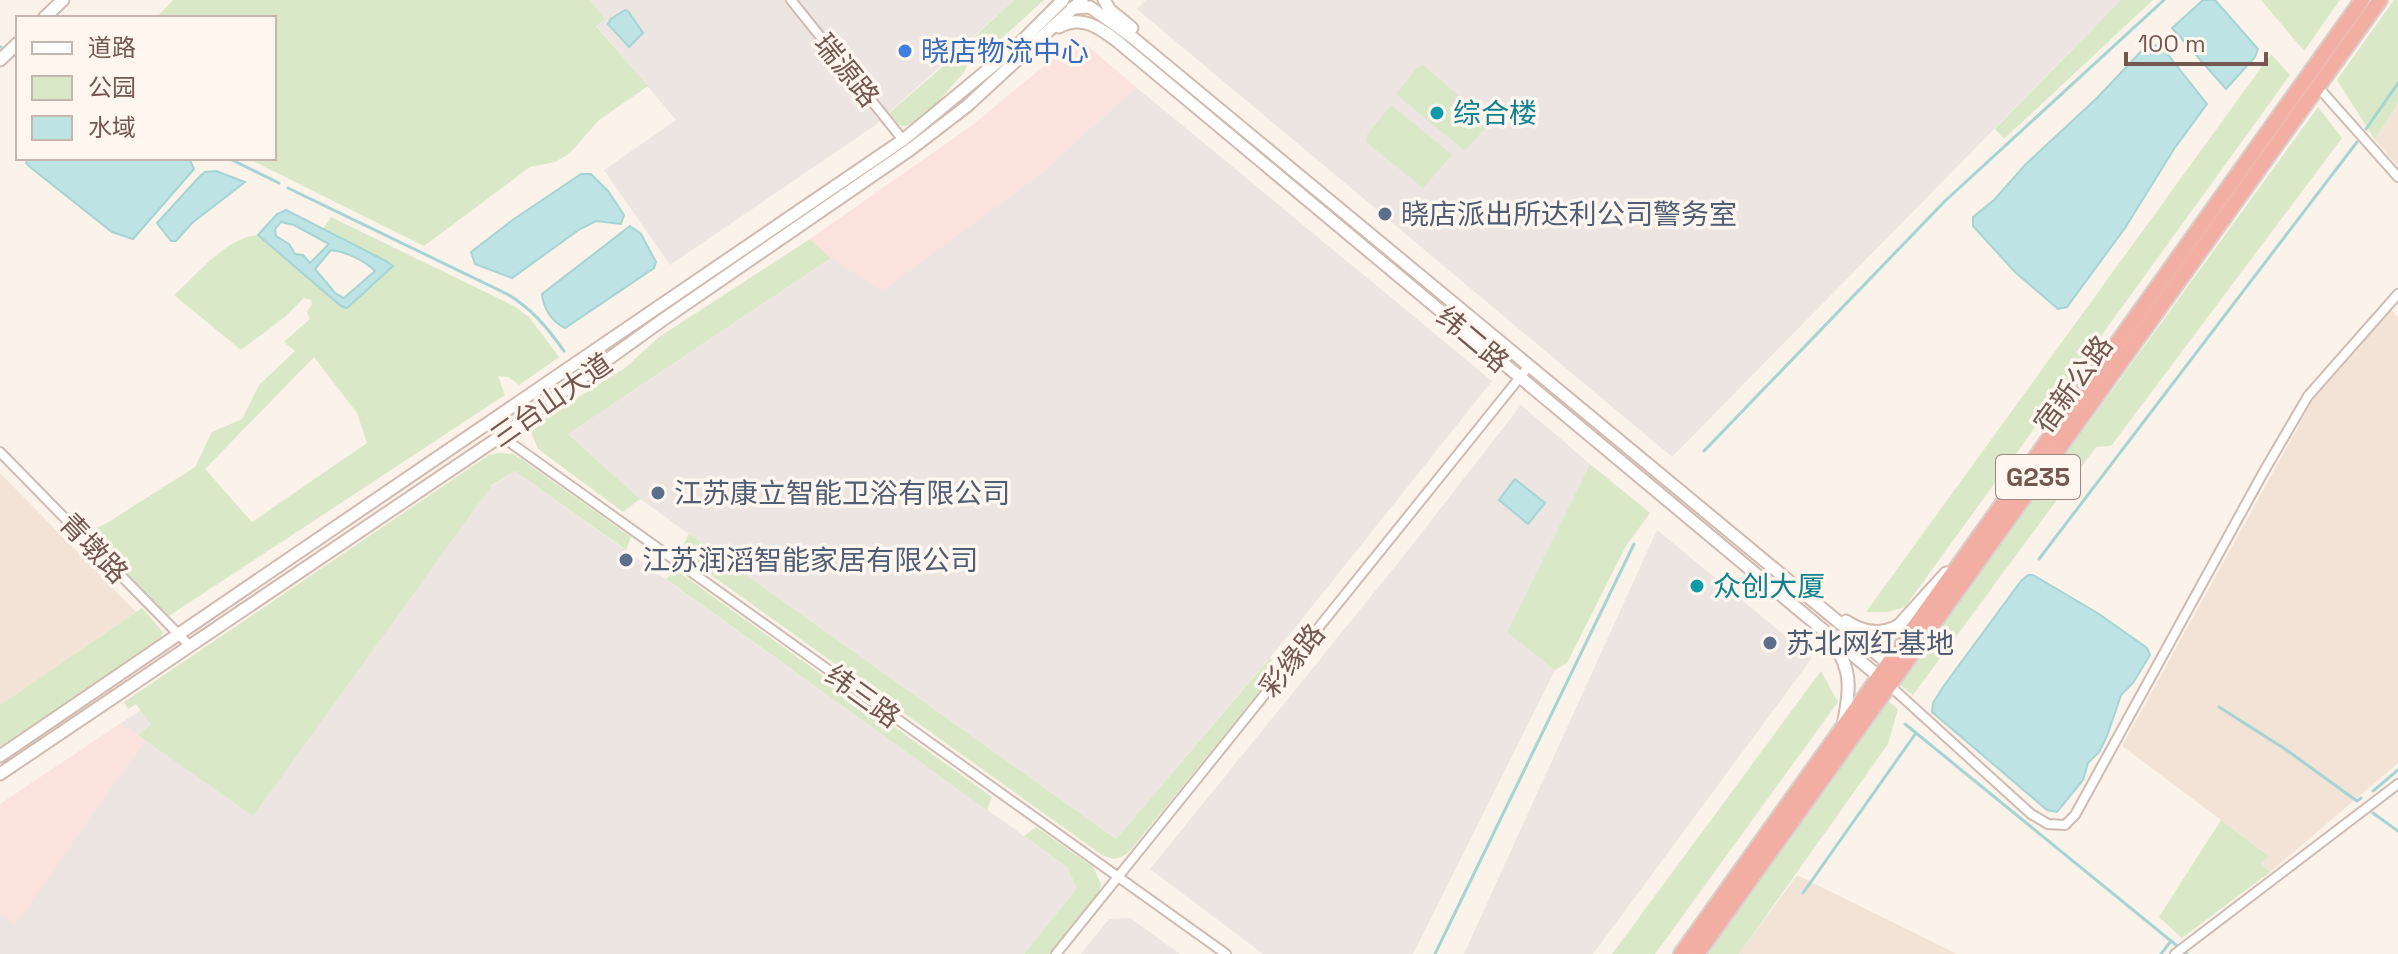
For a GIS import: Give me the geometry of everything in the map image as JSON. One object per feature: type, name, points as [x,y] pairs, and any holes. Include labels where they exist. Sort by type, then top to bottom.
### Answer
[{"type":"highway","name":"宿新公路","points":[[1681,954],[1842,728],[1884,681],[1888,663],[2362,0]]},
{"type":"highway","name":"宿新公路","points":[[1697,954],[1884,681],[2380,0]]},
{"type":"street","points":[[46,16],[63,0]]},
{"type":"street","name":"瑞源路","points":[[791,0],[903,140]]},
{"type":"street","name":"三台山大道","points":[[0,756],[903,140],[1009,53],[1063,0]]},
{"type":"street","points":[[1104,0],[1110,10],[1174,63],[1195,90]]},
{"type":"street","points":[[1046,17],[1078,4]]},
{"type":"street","name":"三台山大道","points":[[0,774],[501,436],[911,149],[967,106],[1078,4]]},
{"type":"street","name":"纬二路","points":[[1078,4],[1105,16],[1888,663]]},
{"type":"street","name":"纬二路","points":[[1048,33],[1073,22],[1086,22],[1102,29],[1884,681]]},
{"type":"street","points":[[0,60],[16,45]]},
{"type":"street","points":[[2318,87],[2398,177]]},
{"type":"street","points":[[1884,681],[2031,814],[2048,824],[2065,825],[2075,815],[2308,396],[2398,294]]},
{"type":"street","name":"彩缘路","points":[[1056,954],[1529,366]]},
{"type":"street","name":"纬三路","points":[[501,436],[1226,954]]},
{"type":"street","name":"青墩路","points":[[0,452],[189,645]]},
{"type":"street","points":[[1811,600],[1857,627],[1880,632],[1891,630],[1912,612],[1997,511]]},
{"type":"street","points":[[1786,599],[1835,646],[1843,659],[1850,682],[1842,728]]},
{"type":"street","points":[[2179,951],[2398,784]]},
{"type":"shaded area","points":[[590,0],[1014,0],[874,126],[670,265],[604,170],[676,120],[596,25],[605,19]]},
{"type":"shaded area","points":[[1146,0],[2121,0],[1672,457],[1137,9]]},
{"type":"shaded area","points":[[1078,38],[1136,87],[1038,176],[881,292],[831,258],[810,239],[974,124]]},
{"type":"shaded area","points":[[1136,87],[1492,381],[1294,629],[1116,839],[640,499],[568,434],[831,258],[882,291],[1038,176]]},
{"type":"shaded area","points":[[2398,102],[2398,166],[2375,140]]},
{"type":"shaded area","points":[[2391,309],[2398,317],[2398,763],[2270,872],[2261,863],[2268,855],[2122,746],[2314,398]]},
{"type":"shaded area","points":[[1521,405],[1590,464],[1508,631],[1555,670],[1413,954],[1263,954],[1150,869],[1406,553]]},
{"type":"shaded area","points":[[515,471],[1067,867],[1077,888],[1024,954],[0,954],[0,915],[15,925],[145,740],[121,723]]},
{"type":"shaded area","points":[[0,473],[136,612],[0,705]]},
{"type":"shaded area","points":[[1657,530],[1812,658],[1593,954],[1464,954]]},
{"type":"shaded area","points":[[121,723],[145,740],[15,926],[0,915],[0,804]]},
{"type":"shaded area","points":[[1797,875],[1957,954],[1739,954]]},
{"type":"shaded area","points":[[1130,918],[1180,954],[1081,954],[1109,919]]},
{"type":"green space","points":[[173,0],[590,0],[605,19],[596,26],[648,86],[599,120],[570,153],[555,162],[530,167],[424,246],[251,160],[276,160],[276,16],[158,16]]},
{"type":"green space","points":[[1014,0],[1044,0],[990,49],[983,50],[973,38]]},
{"type":"green space","points":[[2121,0],[2153,0],[2004,139],[1995,129]]},
{"type":"green space","points":[[2261,0],[2340,0],[2304,51]]},
{"type":"green space","points":[[2394,0],[2398,0],[2398,102],[2375,140],[2337,80]]},
{"type":"green space","points":[[958,53],[967,65],[965,71],[918,120],[903,126],[887,115]]},
{"type":"green space","points":[[2271,54],[2290,75],[1905,607],[1888,612],[1866,612]]},
{"type":"green space","points":[[1423,65],[1490,123],[1465,151],[1396,94]]},
{"type":"green space","points":[[1391,105],[1452,155],[1423,188],[1366,142],[1367,135]]},
{"type":"green space","points":[[2318,107],[2342,138],[2111,446],[2096,447],[1913,695],[1899,684]]},
{"type":"green space","points":[[331,217],[514,306],[529,317],[559,357],[519,385],[509,377],[498,376],[505,395],[169,616],[87,533],[195,467],[212,432],[242,419],[259,385],[295,351],[284,342],[310,319],[307,312],[312,304],[311,300],[304,298],[285,317],[241,350],[174,295],[223,250],[258,235],[341,306],[393,266],[323,229]],"holes":[[[314,357],[357,413],[367,443],[252,522],[205,469]]]},
{"type":"green space","points":[[810,239],[831,258],[568,434],[640,499],[623,512],[538,449],[531,432],[537,423],[625,368],[659,337]]},
{"type":"green space","points":[[513,454],[631,537],[626,550],[515,471],[492,485],[253,816],[138,735],[151,725],[136,704],[128,709],[124,702],[489,455]]},
{"type":"green space","points":[[1590,464],[1650,513],[1626,546],[1567,663],[1555,670],[1507,632]]},
{"type":"green space","points":[[689,534],[1116,839],[1270,658],[1275,665],[1275,673],[1128,853],[1109,858],[679,552]]},
{"type":"green space","points":[[676,570],[992,797],[987,810],[666,579]]},
{"type":"green space","points":[[142,608],[163,632],[160,638],[0,750],[0,705]]},
{"type":"green space","points":[[1821,671],[1838,702],[1655,954],[1612,954]]},
{"type":"green space","points":[[1887,700],[1898,709],[1888,744],[1739,954],[1705,954]]},
{"type":"green space","points":[[2221,820],[2269,856],[2261,863],[2270,872],[2182,938],[2159,917]]},
{"type":"green space","points":[[1036,827],[1093,867],[1101,884],[1099,892],[1049,954],[1024,954],[1077,888],[1067,867],[1024,836]]},
{"type":"water","points":[[2203,0],[2215,0],[2258,49],[2255,57],[2226,89],[2172,28]]},
{"type":"water","points":[[625,10],[643,33],[629,47],[608,24]]},
{"type":"water","points":[[2151,44],[2165,51],[2207,104],[2174,149],[2125,228],[2067,307],[2058,309],[2015,272],[1973,226],[1973,217],[1994,200],[2026,164]]},
{"type":"water","points":[[27,160],[190,160],[194,169],[133,239],[112,232],[26,163]]},
{"type":"water","points":[[216,171],[245,182],[192,223],[176,241],[171,241],[157,223],[200,176]]},
{"type":"water","points":[[581,174],[591,174],[608,191],[624,215],[621,224],[596,221],[512,278],[475,264],[471,252]]},
{"type":"water","points":[[286,210],[393,266],[347,308],[341,306],[258,235],[277,214]],"holes":[[[281,222],[294,225],[329,244],[310,263],[276,236],[275,229]],[[331,250],[354,257],[375,271],[344,298],[335,293],[315,269]]]},
{"type":"water","points":[[630,226],[641,234],[656,262],[654,268],[565,328],[560,325],[549,314],[542,294]]},
{"type":"water","points":[[1515,479],[1545,503],[1528,524],[1499,500]]},
{"type":"water","points":[[2028,575],[2033,575],[2099,614],[2147,648],[2150,655],[2133,683],[2121,695],[2107,736],[2099,752],[2088,763],[2083,780],[2057,812],[2047,810],[1932,712],[1933,703],[1943,687]]},
{"type":"waterway","points":[[1704,451],[1945,201],[2164,0]]},
{"type":"waterway","points":[[2366,129],[2398,83]]},
{"type":"waterway","points":[[2039,559],[2357,142]]},
{"type":"waterway","points":[[232,160],[279,183]]},
{"type":"waterway","points":[[288,188],[507,294],[538,319],[564,351]]},
{"type":"waterway","points":[[1435,954],[1634,544]]},
{"type":"waterway","points":[[2219,707],[2285,749],[2357,801],[2361,798]]},
{"type":"waterway","points":[[1905,724],[2187,954]]},
{"type":"waterway","points":[[1803,893],[1916,733]]},
{"type":"waterway","points":[[2373,791],[2398,770]]},
{"type":"waterway","points":[[2373,813],[2398,831]]},
{"type":"waterway","points":[[2161,954],[2171,941]]},
{"type":"place","name":"晓店物流中心","points":[[905,51]]},
{"type":"place","name":"综合楼","points":[[1437,113]]},
{"type":"place","name":"晓店派出所达利公司警务室","points":[[1385,214]]},
{"type":"place","name":"江苏康立智能卫浴有限公司","points":[[658,493]]},
{"type":"place","name":"江苏润滔智能家居有限公司","points":[[626,560]]},
{"type":"place","name":"众创大厦","points":[[1697,586]]},
{"type":"place","name":"苏北网红基地","points":[[1770,643]]}]
